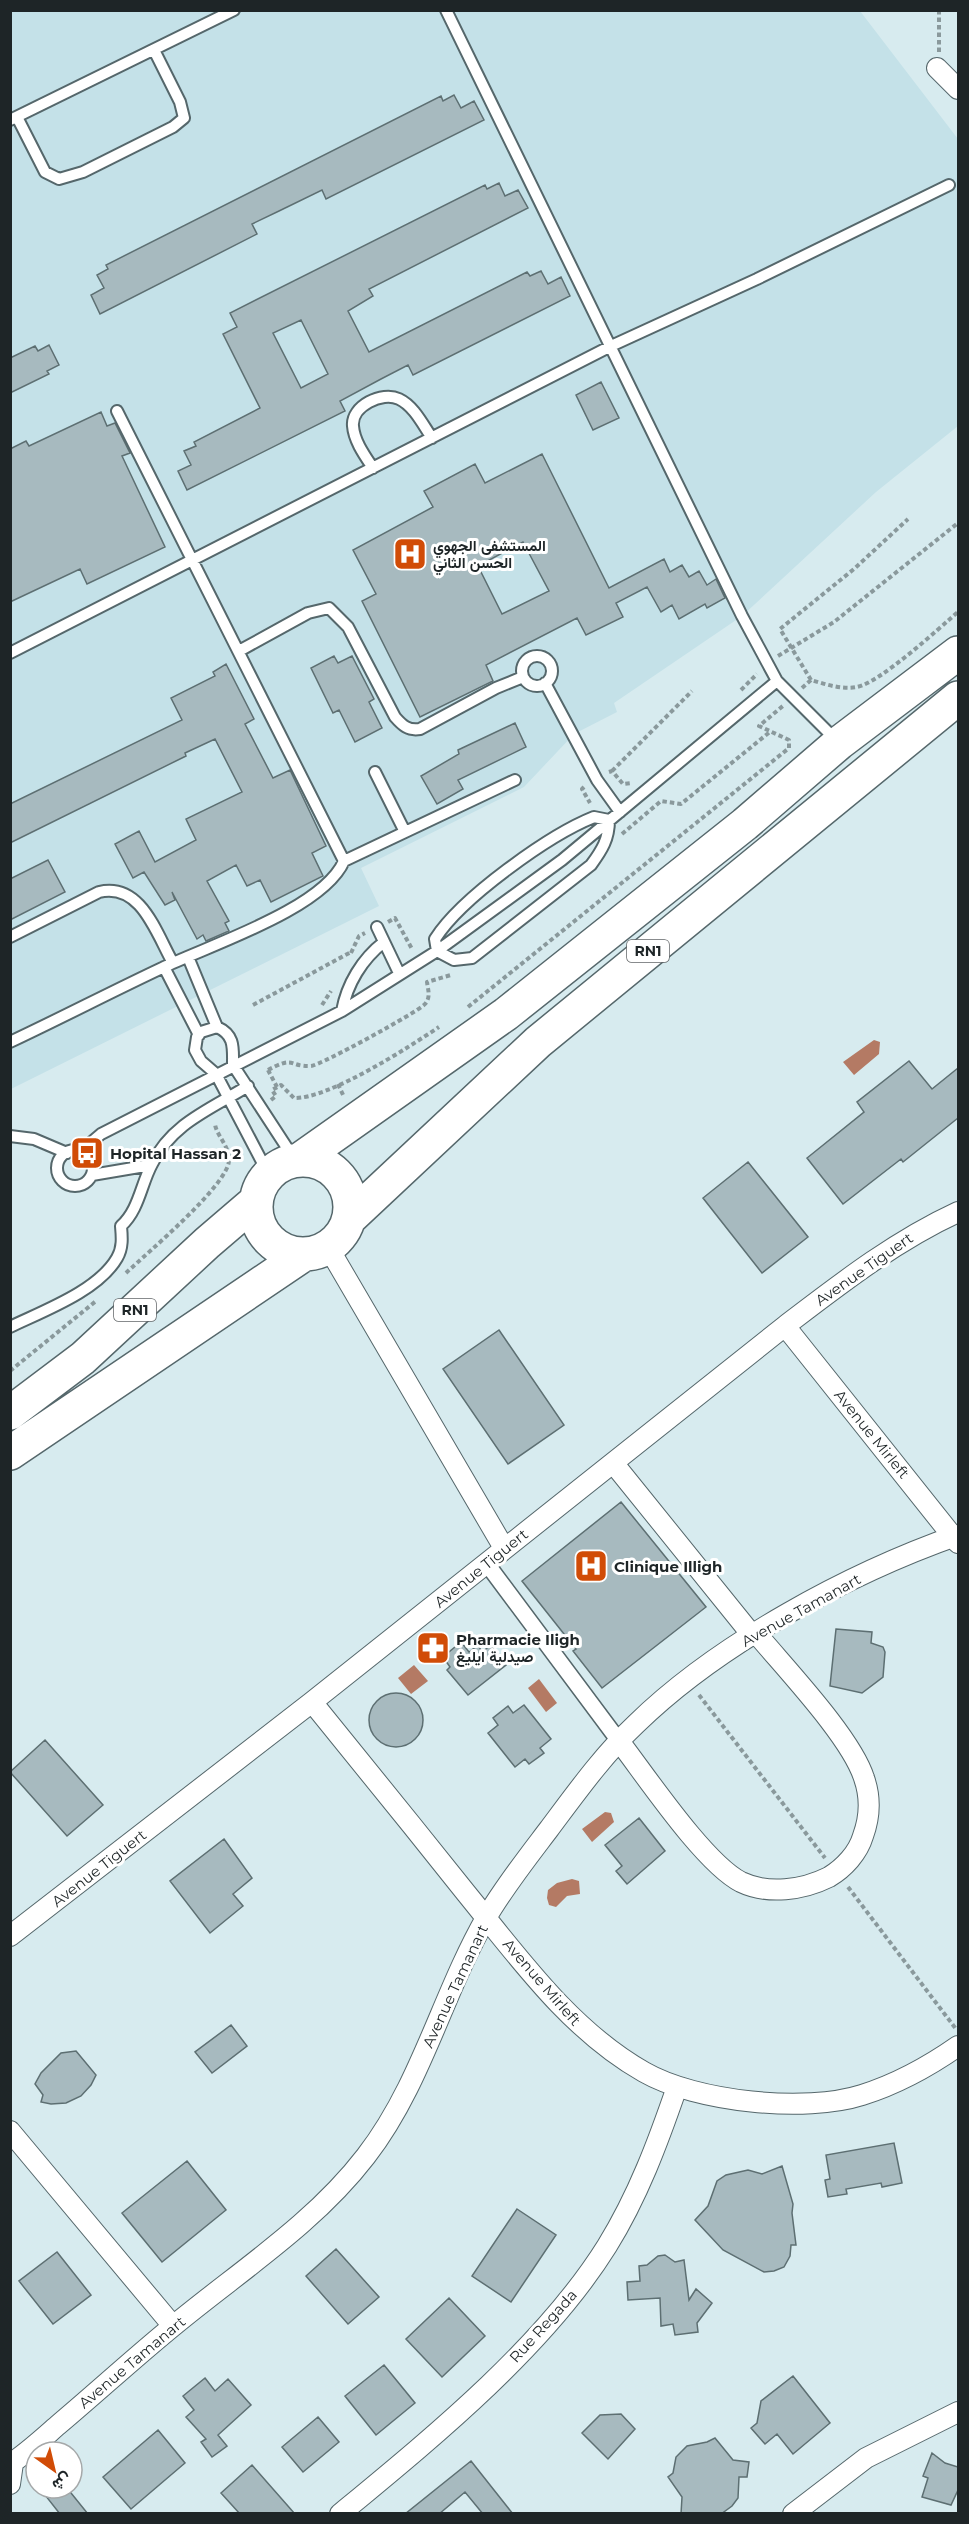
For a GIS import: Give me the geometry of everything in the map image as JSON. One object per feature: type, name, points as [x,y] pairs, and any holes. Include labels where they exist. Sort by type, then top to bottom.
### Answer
[{"type":"highway","name":"RN1","points":[[10,1413],[83,1358],[281,1174],[506,1014],[745,824],[839,743],[958,653]]},
{"type":"highway","name":"RN1","points":[[10,1453],[344,1232],[350,1218],[538,1042],[958,698]]},
{"type":"highway","points":[[316,1251],[288,1252],[274,1244],[263,1232],[257,1217],[281,1174],[332,1169],[342,1179],[348,1191],[350,1218]]},
{"type":"street","points":[[937,68],[958,89]]},
{"type":"street","name":"Avenue Tiguert","points":[[10,1936],[614,1464],[784,1326],[851,1275],[926,1227],[958,1212]]},
{"type":"street","points":[[316,1251],[504,1548]]},
{"type":"street","name":"Avenue Mirleft","points":[[784,1326],[957,1538]]},
{"type":"street","points":[[487,1564],[619,1741],[719,1866],[742,1882],[765,1888],[809,1886],[836,1873],[855,1854],[868,1822],[869,1803],[864,1778],[848,1748],[614,1464]]},
{"type":"street","name":"Avenue Tamanart","points":[[10,2484],[12,2463],[173,2326],[314,2213],[368,2154],[411,2081],[459,1971],[486,1918],[524,1863],[619,1741],[687,1681],[754,1634],[834,1590],[957,1538]]},
{"type":"street","name":"Avenue Mirleft","points":[[312,1702],[486,1918],[574,2020],[618,2056],[646,2073],[676,2087],[719,2097],[818,2103],[860,2096],[893,2083],[927,2068],[958,2046]]},
{"type":"street","name":"Rue Regada","points":[[340,2514],[506,2367],[579,2285],[607,2246],[633,2199],[676,2087]]},
{"type":"street","points":[[10,2131],[173,2326]]},
{"type":"street","points":[[793,2514],[866,2458],[958,2412]]},
{"type":"lane","points":[[154,50],[180,102],[184,118],[173,127],[83,172],[59,179],[45,172],[14,119],[234,10]]},
{"type":"lane","points":[[446,10],[742,616],[777,681],[839,743]]},
{"type":"lane","points":[[10,653],[192,558],[611,346],[757,279],[949,185]]},
{"type":"lane","points":[[373,468],[363,452],[353,426],[354,418],[369,402],[389,396],[399,399],[409,406],[432,438]]},
{"type":"lane","points":[[117,411],[344,861]]},
{"type":"lane","points":[[239,651],[308,613],[329,608],[348,627],[395,717],[406,728],[413,730],[420,729],[496,688],[523,677]]},
{"type":"lane","points":[[541,657],[551,666],[551,676],[545,683],[530,684],[523,677],[522,668],[527,660],[541,657]]},
{"type":"lane","points":[[10,1136],[34,1139],[67,1153],[81,1151],[100,1134],[342,1011],[399,972],[437,951],[562,860],[777,681]]},
{"type":"lane","points":[[545,683],[597,780],[620,812]]},
{"type":"lane","points":[[375,772],[405,832]]},
{"type":"lane","points":[[10,1042],[277,916],[331,882],[344,861],[515,780]]},
{"type":"lane","points":[[437,951],[435,939],[444,924],[464,904],[553,836],[594,817],[609,820]]},
{"type":"lane","points":[[437,951],[454,960],[472,958],[558,893],[591,865],[605,845],[609,820]]},
{"type":"lane","points":[[10,937],[99,892],[124,891],[138,904],[169,965],[199,1035]]},
{"type":"lane","points":[[376,927],[399,972]]},
{"type":"lane","points":[[342,1011],[344,998],[356,973],[371,952],[384,942]]},
{"type":"lane","points":[[188,957],[218,1027]]},
{"type":"lane","points":[[218,1027],[225,1030],[232,1041],[233,1065],[262,1107],[281,1174],[240,1122],[216,1074],[197,1056],[195,1043],[206,1029],[218,1027]]},
{"type":"lane","points":[[10,1327],[71,1298],[98,1279],[116,1259],[122,1244],[121,1226],[129,1219],[151,1165],[178,1127],[248,1086]]},
{"type":"lane","points":[[67,1153],[60,1159],[57,1169],[63,1182],[77,1186],[86,1183],[92,1175],[92,1161],[81,1151]]},
{"type":"lane","points":[[92,1175],[151,1165]]},
{"type":"path","points":[[937,68],[941,34],[939,10]]},
{"type":"path","points":[[908,519],[854,569],[780,629],[811,680],[841,687],[860,687],[876,678],[958,612]]},
{"type":"path","points":[[465,1009],[789,748],[789,740],[759,726],[811,680]]},
{"type":"path","points":[[612,771],[692,691]]},
{"type":"path","points":[[253,1005],[351,952]]},
{"type":"path","points":[[262,1107],[276,1096],[272,1090],[281,1085],[288,1095],[301,1098],[338,1084],[386,1060],[442,1025]]},
{"type":"path","points":[[122,1277],[218,1183],[226,1172],[228,1150],[213,1124],[224,1118],[230,1128],[240,1122]]},
{"type":"path","points":[[10,1371],[98,1300]]},
{"type":"shaded area","name":"المستشفى الجهوي الحسن الثاني","points":[[11,11],[860,11],[958,139],[958,426],[876,492],[742,616],[614,703],[617,712],[574,734],[524,787],[361,868],[379,906],[11,1089]]},
{"type":"shaded area","points":[[874,1040],[880,1042],[879,1054],[854,1075],[843,1062]]},
{"type":"shaded area","points":[[414,1665],[428,1681],[411,1694],[398,1678]]},
{"type":"shaded area","points":[[539,1679],[557,1703],[546,1712],[528,1688]]},
{"type":"shaded area","points":[[605,1812],[611,1813],[614,1822],[592,1842],[582,1829]]},
{"type":"shaded area","points":[[572,1879],[579,1881],[580,1894],[567,1896],[556,1907],[549,1905],[548,1890],[557,1883]]},
{"type":"building","points":[[454,95],[461,108],[474,101],[484,120],[326,199],[322,190],[252,224],[257,234],[100,314],[91,295],[104,288],[97,275],[108,269],[106,265],[441,96],[443,101]]},
{"type":"building","points":[[499,183],[505,196],[518,190],[528,208],[369,289],[373,296],[348,311],[369,352],[527,272],[530,276],[541,271],[548,284],[561,277],[570,296],[413,375],[408,365],[340,401],[345,411],[187,490],[178,471],[191,465],[184,451],[196,446],[194,442],[260,408],[223,334],[237,327],[230,313],[485,185],[487,189]],"holes":[[[301,320],[328,374],[301,388],[273,333]]]},
{"type":"building","points":[[49,345],[59,365],[47,371],[49,374],[10,393],[10,358],[35,346],[38,351]]},
{"type":"building","points":[[601,382],[619,418],[593,430],[576,395]]},
{"type":"building","points":[[101,412],[107,426],[115,423],[130,453],[122,456],[165,547],[87,584],[80,569],[10,602],[10,449],[26,441],[29,446]]},
{"type":"building","points":[[542,454],[609,588],[664,559],[670,572],[682,565],[689,577],[699,571],[707,585],[716,579],[725,598],[707,608],[705,604],[679,619],[672,605],[661,612],[647,587],[616,603],[623,617],[586,635],[577,618],[486,665],[493,681],[420,717],[362,601],[376,594],[353,550],[433,507],[424,491],[475,464],[485,483]],"holes":[[[523,542],[549,591],[502,614],[478,566]]]},
{"type":"building","points":[[334,656],[338,663],[352,656],[374,699],[369,702],[382,728],[355,742],[339,710],[333,713],[311,668]]},
{"type":"building","points":[[226,664],[254,719],[245,724],[273,778],[290,770],[326,846],[312,853],[323,876],[271,902],[260,880],[247,886],[236,865],[207,881],[229,921],[225,923],[229,931],[206,941],[203,935],[197,939],[172,892],[175,900],[165,905],[144,872],[133,878],[115,844],[139,831],[155,862],[196,840],[186,819],[242,792],[215,739],[185,753],[186,756],[10,843],[10,804],[182,720],[171,698],[215,676],[213,672]]},
{"type":"building","points":[[515,723],[526,747],[458,780],[463,789],[437,804],[421,776],[459,754],[458,750]]},
{"type":"building","points":[[48,860],[65,892],[10,920],[10,879]]},
{"type":"building","points":[[909,1061],[932,1089],[958,1068],[958,1118],[903,1162],[901,1159],[843,1204],[807,1158],[864,1112],[857,1102]]},
{"type":"building","points":[[748,1162],[808,1237],[762,1273],[703,1198]]},
{"type":"building","points":[[499,1330],[564,1425],[508,1464],[443,1369]]},
{"type":"building","points":[[621,1502],[706,1607],[602,1688],[573,1651],[576,1649],[522,1581]]},
{"type":"building","points":[[836,1629],[872,1632],[871,1643],[883,1647],[885,1652],[883,1677],[862,1693],[830,1686]]},
{"type":"building","points":[[461,1642],[469,1652],[478,1645],[482,1652],[491,1645],[506,1665],[468,1695],[447,1670],[450,1667],[443,1657]]},
{"type":"building","points":[[396,1693],[406,1695],[415,1701],[421,1710],[423,1720],[421,1730],[415,1739],[406,1745],[396,1747],[386,1745],[377,1739],[371,1730],[369,1720],[371,1710],[377,1701],[386,1695]]},
{"type":"building","points":[[524,1705],[551,1739],[540,1748],[544,1753],[529,1764],[525,1759],[515,1767],[488,1733],[498,1725],[493,1718],[508,1706],[513,1713]]},
{"type":"building","points":[[45,1740],[103,1805],[67,1836],[10,1772]]},
{"type":"building","points":[[639,1818],[665,1851],[627,1884],[616,1871],[622,1866],[605,1845]]},
{"type":"building","points":[[224,1839],[252,1878],[233,1894],[243,1906],[210,1933],[170,1881]]},
{"type":"building","points":[[231,2025],[247,2046],[212,2073],[195,2052]]},
{"type":"building","points":[[76,2051],[96,2075],[91,2085],[81,2096],[66,2103],[41,2102],[43,2095],[35,2084],[41,2073],[61,2053]]},
{"type":"building","points":[[894,2143],[902,2183],[882,2187],[881,2183],[846,2189],[847,2194],[828,2197],[825,2180],[830,2179],[826,2155]]},
{"type":"building","points":[[187,2161],[226,2210],[162,2262],[122,2213]]},
{"type":"building","points":[[782,2166],[793,2204],[796,2245],[791,2245],[790,2256],[784,2267],[764,2272],[723,2250],[695,2220],[708,2206],[717,2181],[726,2175],[748,2170],[762,2174]]},
{"type":"building","points":[[517,2209],[556,2235],[511,2302],[472,2276]]},
{"type":"building","points":[[336,2249],[379,2297],[348,2324],[306,2276]]},
{"type":"building","points":[[57,2252],[91,2295],[53,2324],[19,2281]]},
{"type":"building","points":[[665,2255],[675,2262],[684,2260],[689,2300],[696,2289],[712,2303],[697,2323],[698,2332],[675,2335],[673,2324],[661,2326],[660,2298],[628,2300],[627,2282],[640,2281],[639,2266],[647,2265],[658,2256]]},
{"type":"building","points":[[449,2298],[485,2336],[442,2377],[406,2339]]},
{"type":"building","points":[[384,2365],[415,2403],[376,2435],[345,2396]]},
{"type":"building","points":[[793,2376],[830,2423],[793,2454],[777,2434],[765,2444],[751,2428],[757,2423],[761,2401]]},
{"type":"building","points":[[205,2378],[215,2391],[228,2379],[251,2405],[218,2435],[227,2446],[212,2457],[201,2442],[206,2439],[186,2417],[194,2410],[183,2396]]},
{"type":"building","points":[[621,2414],[635,2429],[608,2459],[582,2433],[600,2415]]},
{"type":"building","points":[[318,2417],[339,2442],[303,2472],[282,2447]]},
{"type":"building","points":[[158,2430],[185,2463],[131,2509],[103,2477]]},
{"type":"building","points":[[715,2438],[733,2460],[749,2462],[747,2477],[739,2477],[738,2498],[721,2514],[681,2514],[682,2497],[668,2477],[673,2473],[676,2457],[687,2446]]},
{"type":"building","points":[[932,2453],[945,2463],[958,2467],[958,2490],[951,2505],[922,2497],[928,2478],[923,2476]]},
{"type":"building","points":[[471,2461],[513,2514],[483,2514],[465,2492],[439,2514],[405,2514]]},
{"type":"building","points":[[252,2465],[295,2514],[240,2514],[221,2493]]},
{"type":"building","points":[[49,2500],[77,2500],[88,2514],[60,2514]]},
{"type":"place","name":"المستشفى الجهوي الحسن الثاني","points":[[410,554]]},
{"type":"place","name":"Hopital Hassan 2","points":[[87,1153]]},
{"type":"place","name":"Clinique Illigh","points":[[591,1566]]},
{"type":"place","name":"Pharmacie Iligh صيدلية ايليغ","points":[[433,1648]]}]
